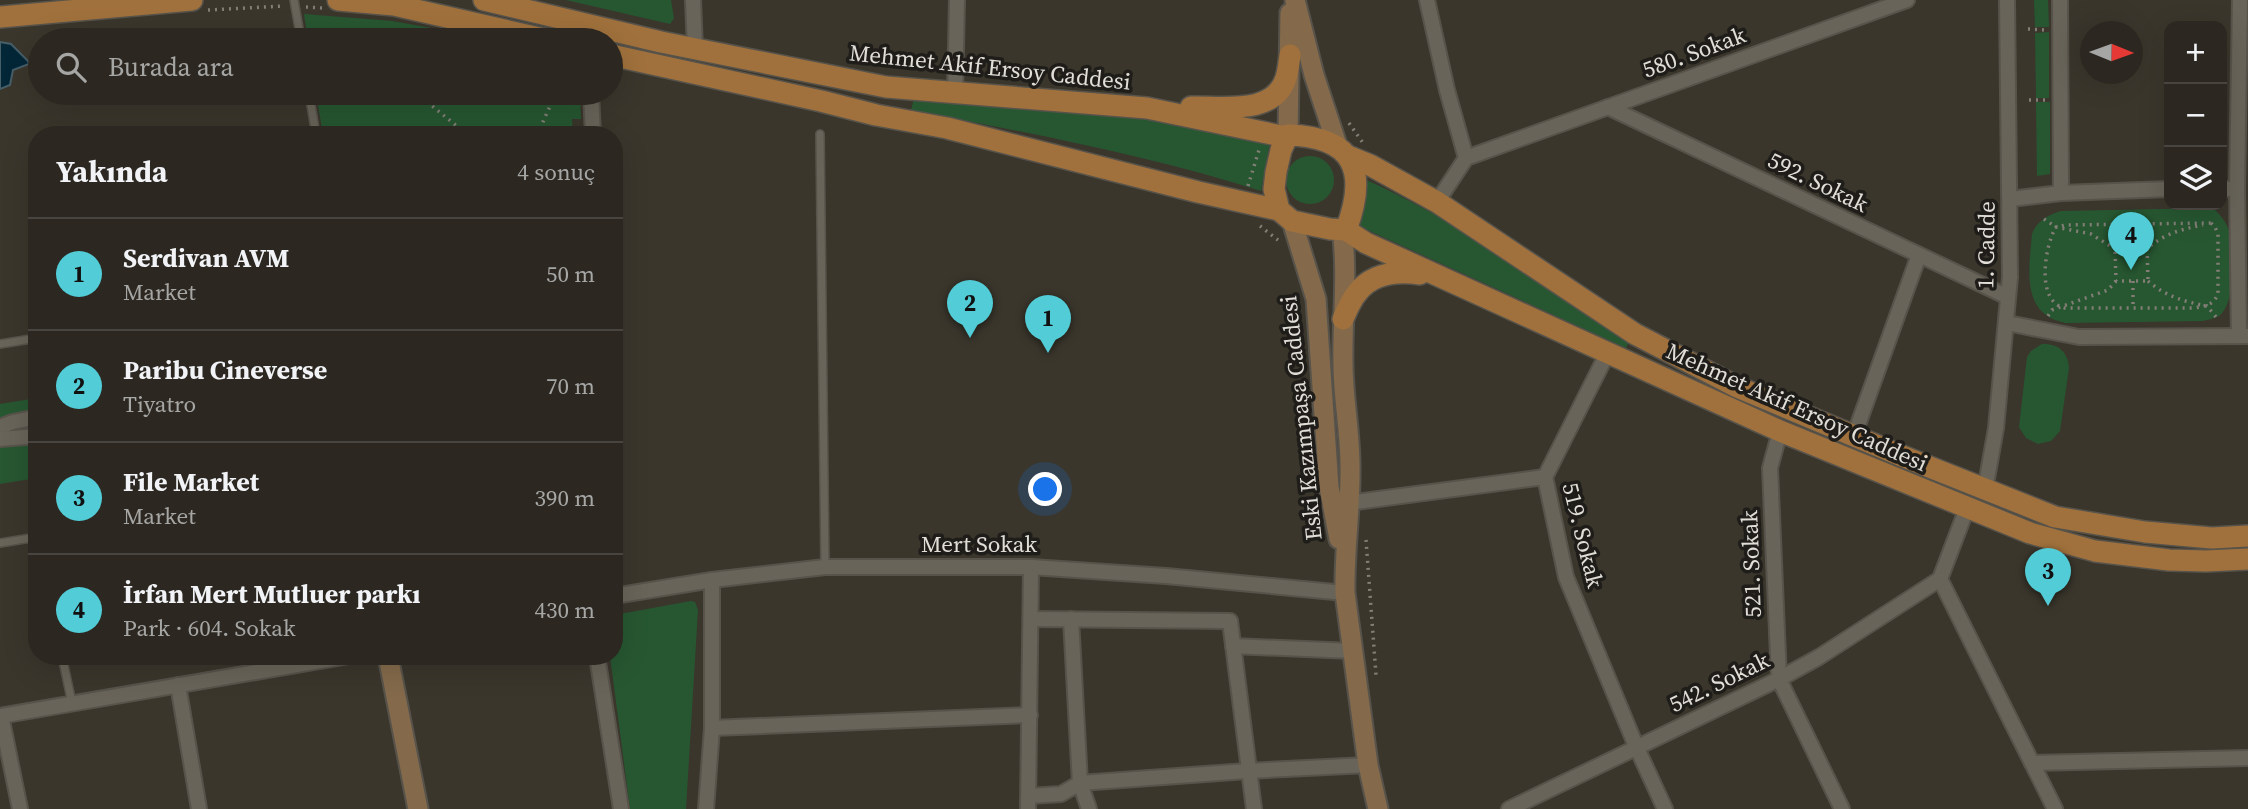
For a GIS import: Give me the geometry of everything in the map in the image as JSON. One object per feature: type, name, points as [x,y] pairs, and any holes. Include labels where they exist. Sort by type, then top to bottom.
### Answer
[{"type":"main road","name":"Mehmet Akif Ersoy Caddesi","points":[[484,0],[605,28]]},
{"type":"main road","points":[[334,4],[394,5],[495,28]]},
{"type":"main road","points":[[0,17],[199,5]]},
{"type":"main road","name":"Mehmet Akif Ersoy Caddesi","points":[[623,32],[886,87],[1147,108],[1287,136]]},
{"type":"main road","points":[[1147,108],[1263,104],[1277,93],[1286,80],[1290,55]]},
{"type":"main road","points":[[623,58],[876,115],[947,128],[1198,192],[1285,215],[1344,230],[1352,213],[1356,182],[1354,168],[1342,150],[1315,137],[1287,136],[1276,172],[1274,189],[1285,215]]},
{"type":"main road","name":"Mehmet Akif Ersoy Caddesi","points":[[1342,150],[1437,202],[1635,334],[1735,386],[2055,517],[2145,532],[2212,538],[2248,536]]},
{"type":"main road","name":"Mehmet Akif Ersoy Caddesi","points":[[1344,230],[1366,243],[1780,431],[2030,533],[2095,551],[2169,560],[2248,559]]},
{"type":"main road","points":[[1343,319],[1357,293],[1368,282],[1383,275],[1401,271],[1438,276]]},
{"type":"street","points":[[693,0],[695,49]]},
{"type":"street","points":[[955,93],[957,0]]},
{"type":"street","points":[[1287,136],[1293,0]]},
{"type":"street","points":[[1293,0],[1314,75],[1342,150]]},
{"type":"street","points":[[1427,0],[1447,90],[1466,158],[1437,202]]},
{"type":"street","name":"580. Sokak","points":[[1466,158],[1907,0]]},
{"type":"street","name":"1. Cadde","points":[[1984,490],[1996,428],[2010,277],[2007,0]]},
{"type":"street","points":[[2060,0],[2061,194]]},
{"type":"street","points":[[2007,323],[2079,337],[2243,336],[2229,189],[2240,0]]},
{"type":"street","points":[[592,105],[593,126]]},
{"type":"street","name":"592. Sokak","points":[[1608,107],[2008,297]]},
{"type":"street","points":[[2010,199],[2164,189]]},
{"type":"street","name":"Eski Kazımpaşa Caddesi","points":[[1285,215],[1315,299],[1329,487],[1344,571],[1368,765],[1378,809]]},
{"type":"street","name":"Eski Kazımpaşa Caddesi","points":[[1344,230],[1346,256],[1343,365],[1350,466],[1356,502],[1344,571]]},
{"type":"street","points":[[1854,436],[1919,255]]},
{"type":"street","name":"519. Sokak","points":[[1608,352],[1545,477],[1566,577],[1665,809]]},
{"type":"street","points":[[0,427],[28,419]]},
{"type":"street","name":"521. Sokak","points":[[1780,431],[1770,468],[1779,679],[1842,809]]},
{"type":"street","points":[[0,439],[28,437]]},
{"type":"street","points":[[1356,502],[1545,477]]},
{"type":"street","points":[[1967,508],[1940,579],[2055,809]]},
{"type":"street","name":"Mert Sokak","points":[[623,595],[712,580],[825,567],[1031,567],[1166,576],[1345,593]]},
{"type":"street","points":[[1031,567],[1028,802],[1061,794],[1080,783],[1368,765]]},
{"type":"street","name":"542. Sokak","points":[[1509,809],[1779,679],[1819,657],[1940,579]]},
{"type":"street","points":[[706,809],[712,728],[712,580]]},
{"type":"street","points":[[1031,619],[1230,621],[1247,771],[1254,809]]},
{"type":"street","points":[[1072,619],[1080,783],[1089,809]]},
{"type":"street","points":[[1233,646],[1352,651]]},
{"type":"street","points":[[20,809],[1,716],[296,665]]},
{"type":"street","points":[[390,665],[418,809]]},
{"type":"street","points":[[598,665],[621,809]]},
{"type":"street","points":[[178,685],[199,809]]},
{"type":"street","points":[[712,728],[1030,715]]},
{"type":"street","points":[[2032,763],[2248,758]]},
{"type":"lane","points":[[295,3],[299,28]]},
{"type":"lane","points":[[311,105],[314,126]]},
{"type":"lane","points":[[820,134],[825,567]]},
{"type":"lane","points":[[0,344],[28,339]]},
{"type":"lane","points":[[0,543],[28,538]]},
{"type":"lane","points":[[64,665],[72,703]]},
{"type":"path","points":[[199,5],[334,4]]},
{"type":"path","points":[[2028,29],[2051,30]]},
{"type":"path","points":[[2029,100],[2052,100]]},
{"type":"path","points":[[431,105],[457,126]]},
{"type":"path","points":[[541,126],[551,105]]},
{"type":"path","points":[[1247,190],[1262,142]]},
{"type":"path","points":[[2044,219],[2056,226],[2091,234],[2115,249],[2147,249],[2171,233],[2211,223]]},
{"type":"path","points":[[2056,226],[2049,239],[2046,286],[2048,296],[2060,307],[2194,308],[2207,306],[2215,301],[2218,294],[2218,234],[2211,223]]},
{"type":"path","points":[[2056,226],[2220,223]]},
{"type":"path","points":[[2130,224],[2131,249]]},
{"type":"path","points":[[1251,225],[1262,227],[1284,247]]},
{"type":"path","points":[[2048,317],[2052,310],[2108,290],[2116,281],[2115,249]]},
{"type":"path","points":[[2147,249],[2148,281]]},
{"type":"path","points":[[2116,281],[2148,281],[2160,291],[2183,301],[2207,306],[2216,317]]},
{"type":"path","points":[[2133,281],[2133,308]]},
{"type":"path","points":[[1356,502],[1376,677]]},
{"type":"green space","points":[[566,0],[671,0],[674,18],[670,24]]},
{"type":"green space","points":[[2034,0],[2048,0],[2049,27],[2035,27]]},
{"type":"green space","points":[[304,14],[392,21],[431,28],[306,28]]},
{"type":"green space","points":[[2049,32],[2049,98],[2036,98],[2035,33]]},
{"type":"green space","points":[[914,98],[1089,107],[1270,142],[1261,191],[1131,156],[911,110]]},
{"type":"green space","points":[[2036,102],[2050,102],[2050,174],[2037,176]]},
{"type":"green space","points":[[318,105],[580,105],[581,119],[572,119],[572,126],[322,126]]},
{"type":"green space","points":[[1310,156],[1319,157],[1327,163],[1333,171],[1333,189],[1327,197],[1319,203],[1310,204],[1301,203],[1293,197],[1287,189],[1286,180],[1287,171],[1293,163],[1301,157]]},
{"type":"green space","points":[[1362,178],[1466,232],[1533,274],[1631,338],[1626,348],[1359,226]]},
{"type":"green space","points":[[2215,210],[2226,224],[2231,239],[2233,276],[2225,310],[2219,316],[2203,321],[2065,323],[2049,317],[2040,310],[2031,291],[2029,267],[2032,234],[2040,222],[2061,211]]},
{"type":"green space","points":[[2042,344],[2053,345],[2061,350],[2067,357],[2069,368],[2060,431],[2051,441],[2038,444],[2026,438],[2019,427],[2027,357]]},
{"type":"green space","points":[[28,399],[28,479],[0,484],[0,404]]},
{"type":"green space","points":[[691,601],[695,602],[698,610],[686,809],[630,809],[611,665],[623,665],[623,613]]},
{"type":"water","points":[[0,42],[11,44],[28,61],[28,64],[13,70],[10,85],[0,89]]},
{"type":"place","name":"İrfan Mert Mutluer parkı","points":[[2131,270]]},
{"type":"place","name":"Paribu Cineverse","points":[[970,338]]},
{"type":"place","name":"Serdivan AVM","points":[[1048,353]]},
{"type":"place","name":"File Market","points":[[2048,606]]}]
